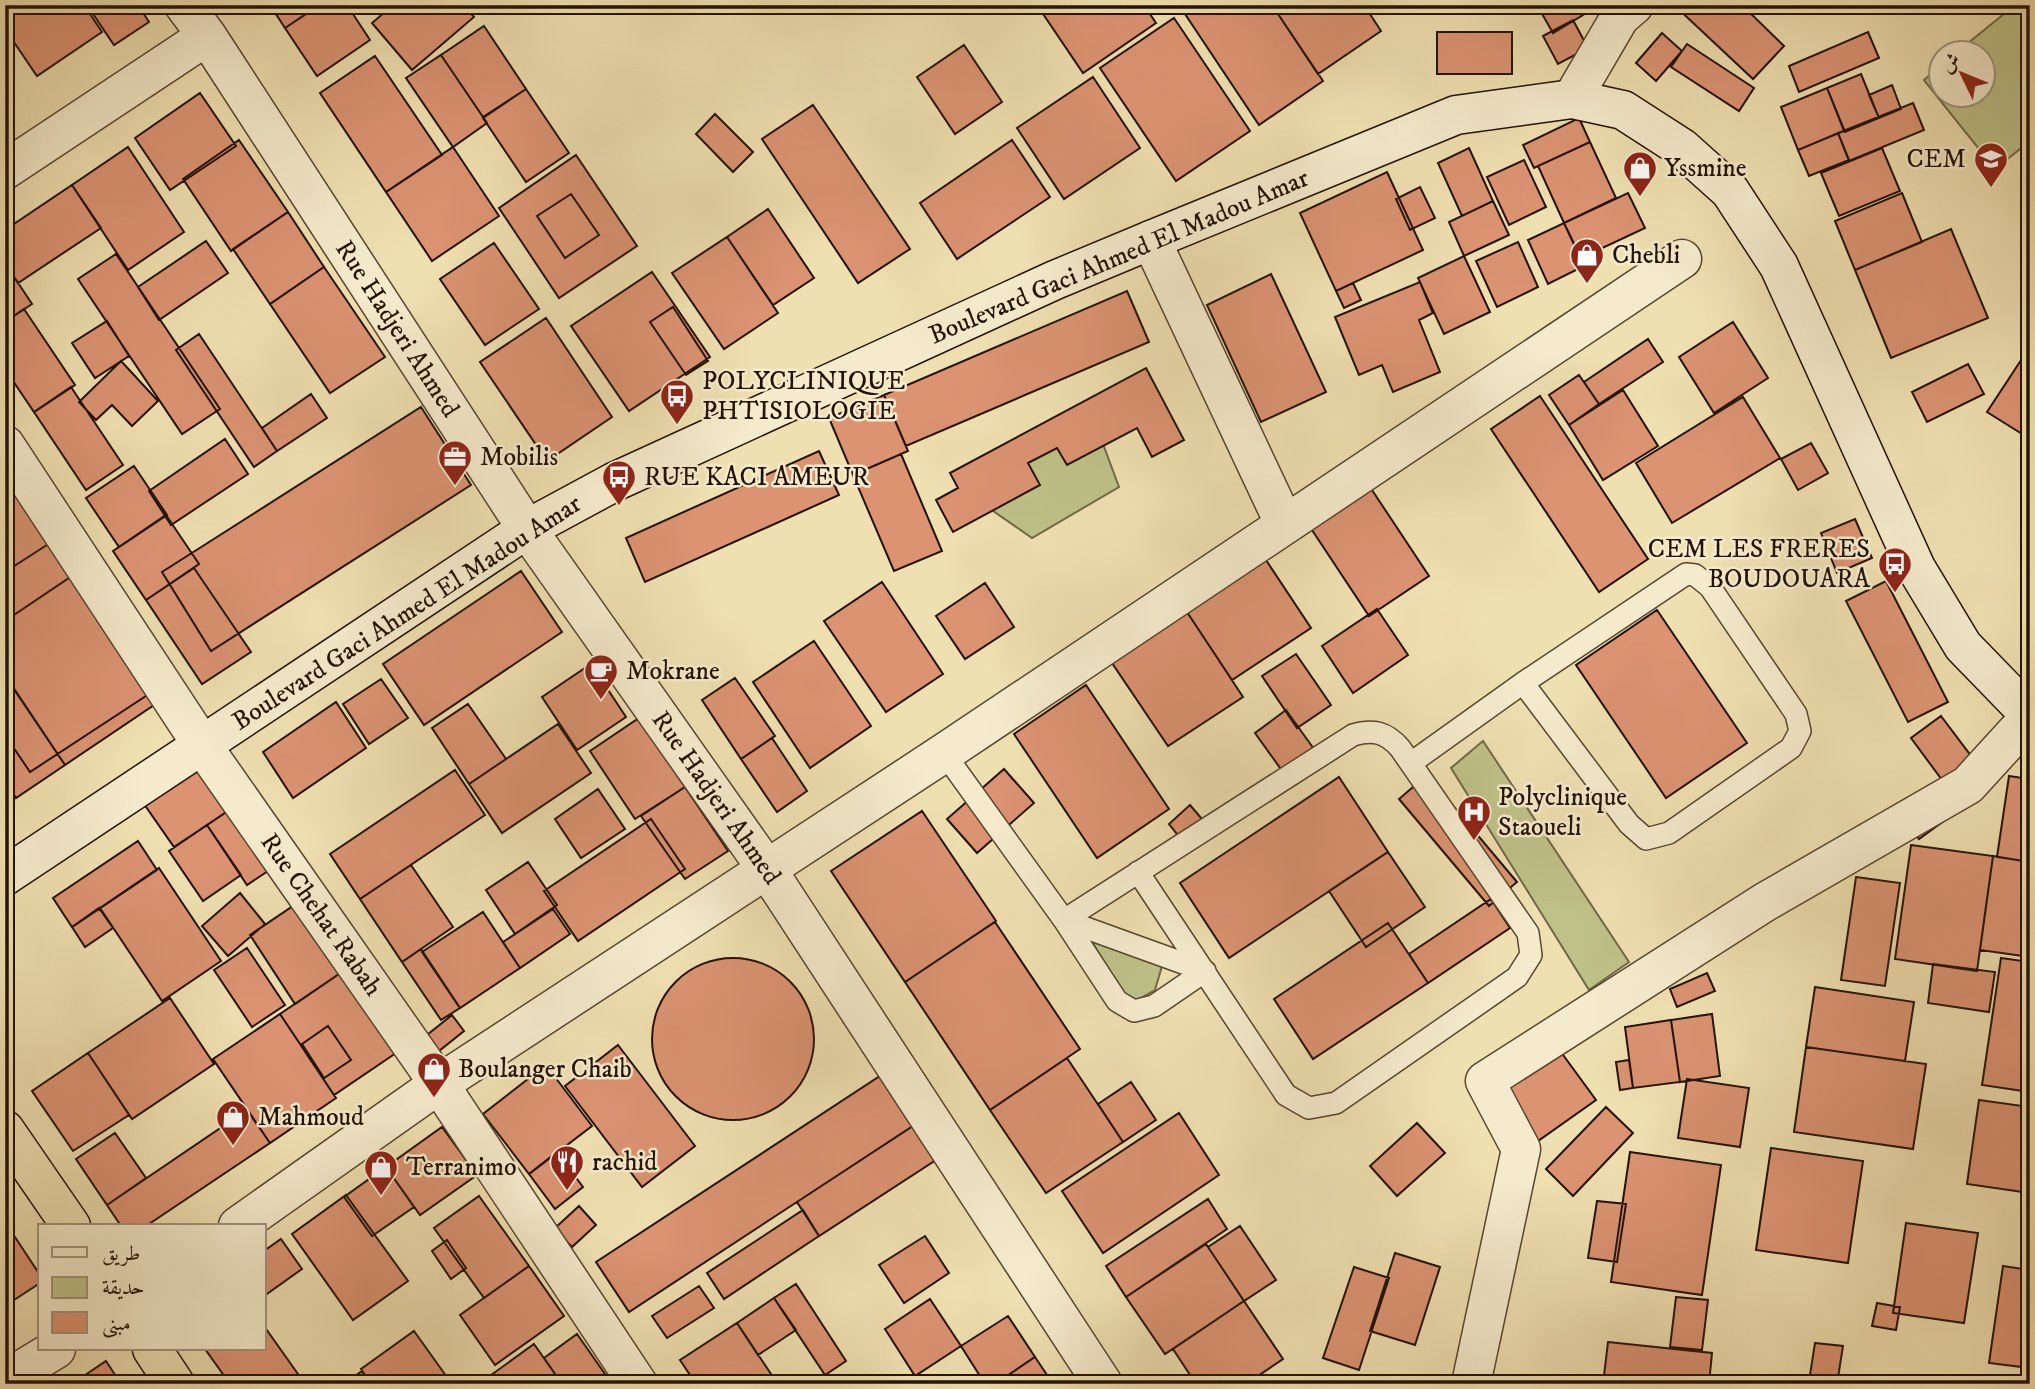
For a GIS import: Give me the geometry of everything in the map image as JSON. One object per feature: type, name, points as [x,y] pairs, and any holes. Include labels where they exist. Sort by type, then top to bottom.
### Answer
[{"type":"highway","points":[[5,1130],[70,1224]]},
{"type":"highway","points":[[153,1350],[175,1384]]},
{"type":"street","name":"Rue Hadjeri Ahmed","points":[[184,5],[207,36],[527,529],[766,868],[1103,1384]]},
{"type":"street","points":[[1572,99],[1620,17],[1634,5]]},
{"type":"street","points":[[5,170],[207,36]]},
{"type":"street","name":"Boulevard Gaci Ahmed El Madou Amar","points":[[5,876],[527,529],[614,482],[1055,280],[1456,116],[1572,99],[1623,110],[1682,148],[1730,191],[1779,266],[1916,568],[1963,646],[2030,716]]},
{"type":"street","points":[[1150,240],[1285,525]]},
{"type":"street","points":[[241,1224],[439,1084],[944,753],[1682,259]]},
{"type":"street","name":"Rue Chehat Rabah","points":[[5,445],[202,745],[439,1084],[638,1384]]},
{"type":"street","points":[[1471,1384],[1521,1149],[1485,1082],[1765,902],[1968,785],[2030,716]]},
{"type":"street","points":[[5,1380],[54,1350]]},
{"type":"lane","points":[[1411,763],[1523,683],[1679,576],[1695,575],[1710,587],[1796,714],[1800,731],[1791,748],[1669,833],[1646,839],[1629,824],[1523,683]]},
{"type":"lane","points":[[1064,920],[1138,872],[1353,735],[1366,731],[1390,737],[1411,763],[1528,933],[1531,956],[1517,977],[1336,1103],[1309,1108],[1286,1096],[1138,872]]},
{"type":"lane","points":[[944,753],[1064,920],[1117,1001],[1134,1012],[1154,1006],[1205,971]]},
{"type":"lane","points":[[1064,920],[1205,971]]},
{"type":"green space","points":[[2015,5],[2030,5],[2030,141],[1995,169],[1946,108],[1996,108],[1996,38],[1974,38]]},
{"type":"green space","points":[[1029,444],[1103,444],[1119,487],[1032,538],[983,504]]},
{"type":"green space","points":[[1483,741],[1629,962],[1589,990],[1451,768]]},
{"type":"green space","points":[[1089,937],[1162,966],[1155,990],[1130,1004]]},
{"type":"building","points":[[5,5],[84,5],[102,32],[37,76],[5,29]]},
{"type":"building","points":[[87,5],[138,5],[149,22],[114,45]]},
{"type":"building","points":[[270,5],[319,5],[285,28]]},
{"type":"building","points":[[320,5],[347,5],[370,40],[317,76],[285,28]]},
{"type":"building","points":[[393,5],[464,5],[474,17],[412,70],[372,23]]},
{"type":"building","points":[[1037,5],[1144,5],[1156,23],[1083,73]]},
{"type":"building","points":[[1179,5],[1272,5],[1323,81],[1259,125]]},
{"type":"building","points":[[1272,5],[1364,5],[1381,31],[1318,74]]},
{"type":"building","points":[[1537,5],[1590,5],[1593,9],[1553,33]]},
{"type":"building","points":[[1674,5],[1742,5],[1784,46],[1753,79]]},
{"type":"building","points":[[1174,18],[1250,131],[1176,181],[1100,68]]},
{"type":"building","points":[[1573,20],[1588,48],[1558,64],[1543,36]]},
{"type":"building","points":[[484,26],[526,89],[483,117],[441,55]]},
{"type":"building","points":[[1437,32],[1512,32],[1512,74],[1437,74]]},
{"type":"building","points":[[1868,32],[1879,58],[1799,92],[1789,66]]},
{"type":"building","points":[[1662,33],[1682,51],[1656,81],[1636,63]]},
{"type":"building","points":[[1687,44],[1754,88],[1739,111],[1671,67]]},
{"type":"building","points":[[964,45],[1002,102],[955,134],[917,77]]},
{"type":"building","points":[[441,55],[487,123],[453,147],[406,78]]},
{"type":"building","points":[[375,56],[442,155],[386,192],[320,93]]},
{"type":"building","points":[[1861,74],[1879,118],[1845,132],[1827,88]]},
{"type":"building","points":[[1093,77],[1140,148],[1064,199],[1017,128]]},
{"type":"building","points":[[1892,85],[1901,109],[1879,118],[1869,95]]},
{"type":"building","points":[[1827,88],[1844,131],[1798,150],[1781,107]]},
{"type":"building","points":[[526,89],[569,153],[526,182],[483,118]]},
{"type":"building","points":[[200,93],[236,146],[170,190],[135,138]]},
{"type":"building","points":[[1913,103],[1924,130],[1849,161],[1838,133]]},
{"type":"building","points":[[813,105],[910,249],[858,283],[762,139]]},
{"type":"building","points":[[715,114],[753,152],[733,172],[696,134]]},
{"type":"building","points":[[1579,118],[1590,142],[1534,168],[1523,145]]},
{"type":"building","points":[[1838,133],[1849,160],[1809,176],[1798,150]]},
{"type":"building","points":[[239,140],[288,212],[231,251],[183,179]]},
{"type":"building","points":[[1012,140],[1050,197],[957,259],[920,203]]},
{"type":"building","points":[[1590,142],[1616,198],[1564,223],[1538,166]]},
{"type":"building","points":[[128,147],[184,232],[128,270],[72,185]]},
{"type":"building","points":[[453,147],[499,216],[432,261],[386,192]]},
{"type":"building","points":[[1469,148],[1493,201],[1462,216],[1438,163]]},
{"type":"building","points":[[1882,148],[1900,191],[1839,216],[1821,173]]},
{"type":"building","points":[[576,155],[637,246],[559,298],[499,208]]},
{"type":"building","points":[[1524,160],[1546,207],[1509,225],[1487,177]]},
{"type":"building","points":[[1387,172],[1423,250],[1336,291],[1300,213]]},
{"type":"building","points":[[72,185],[101,228],[18,283],[5,263],[5,230]]},
{"type":"building","points":[[1420,187],[1435,218],[1410,230],[1396,199]]},
{"type":"building","points":[[1628,193],[1645,228],[1581,258],[1564,223]]},
{"type":"building","points":[[1902,193],[1922,242],[1855,270],[1835,221]]},
{"type":"building","points":[[571,194],[599,235],[565,258],[537,216]]},
{"type":"building","points":[[1493,201],[1509,235],[1464,256],[1449,222]]},
{"type":"building","points":[[768,209],[814,278],[773,305],[727,237]]},
{"type":"building","points":[[288,212],[324,267],[270,304],[233,249]]},
{"type":"building","points":[[1564,223],[1584,266],[1548,284],[1528,240]]},
{"type":"building","points":[[1951,229],[1988,318],[1891,358],[1855,270]]},
{"type":"building","points":[[727,237],[778,313],[724,349],[672,273]]},
{"type":"building","points":[[206,241],[228,273],[159,320],[138,287]]},
{"type":"building","points":[[1518,242],[1538,287],[1497,307],[1476,261]]},
{"type":"building","points":[[494,243],[539,309],[485,345],[440,279]]},
{"type":"building","points":[[116,254],[220,409],[182,434],[78,279]]},
{"type":"building","points":[[1464,256],[1490,312],[1444,334],[1418,278]]},
{"type":"building","points":[[5,263],[32,304],[5,322]]},
{"type":"building","points":[[324,267],[385,357],[330,393],[270,304]]},
{"type":"building","points":[[652,272],[710,357],[629,411],[571,326]]},
{"type":"building","points":[[1271,274],[1326,392],[1261,422],[1207,305]]},
{"type":"building","points":[[1420,282],[1433,313],[1419,320],[1440,372],[1393,392],[1382,365],[1359,375],[1335,317]]},
{"type":"building","points":[[1353,283],[1361,300],[1344,308],[1336,291]]},
{"type":"building","points":[[1127,291],[1149,342],[906,446],[884,395]]},
{"type":"building","points":[[673,307],[708,361],[686,375],[650,322]]},
{"type":"building","points":[[24,309],[75,385],[34,412],[5,369],[5,322]]},
{"type":"building","points":[[546,318],[612,417],[547,461],[480,362]]},
{"type":"building","points":[[107,321],[129,356],[95,378],[72,343]]},
{"type":"building","points":[[1733,322],[1768,378],[1714,413],[1679,357]]},
{"type":"building","points":[[199,334],[277,451],[254,467],[176,350]]},
{"type":"building","points":[[1648,339],[1663,362],[1599,404],[1584,382]]},
{"type":"building","points":[[2030,348],[2030,439],[1987,412]]},
{"type":"building","points":[[121,361],[158,401],[132,426],[112,405],[96,420],[79,402]]},
{"type":"building","points":[[1968,364],[1984,394],[1927,422],[1912,392]]},
{"type":"building","points":[[1146,368],[1184,440],[1152,457],[1137,428],[1067,465],[1057,448],[1028,463],[1040,485],[953,532],[936,500],[958,488],[950,473]]},
{"type":"building","points":[[1579,375],[1599,404],[1569,425],[1549,395]]},
{"type":"building","points":[[71,387],[123,465],[86,490],[34,412]]},
{"type":"building","points":[[1623,390],[1658,446],[1603,480],[1569,425]]},
{"type":"building","points":[[311,394],[327,418],[277,451],[262,428]]},
{"type":"building","points":[[884,395],[908,451],[853,475],[829,418]]},
{"type":"building","points":[[1540,396],[1648,559],[1599,592],[1491,429]]},
{"type":"building","points":[[1743,397],[1780,458],[1672,523],[1636,463]]},
{"type":"building","points":[[421,407],[471,485],[211,651],[162,572]]},
{"type":"building","points":[[225,439],[248,474],[171,525],[149,491]]},
{"type":"building","points":[[1811,443],[1828,473],[1798,490],[1781,459]]},
{"type":"building","points":[[819,451],[839,495],[645,582],[626,538]]},
{"type":"building","points":[[901,454],[942,551],[894,571],[853,475]]},
{"type":"building","points":[[5,465],[152,692],[30,772],[5,735]]},
{"type":"building","points":[[134,466],[167,515],[119,547],[86,498]]},
{"type":"building","points":[[5,470],[53,541],[8,570],[5,567]]},
{"type":"building","points":[[1370,487],[1429,576],[1369,616],[1310,527]]},
{"type":"building","points":[[166,515],[199,564],[146,600],[113,551]]},
{"type":"building","points":[[1855,519],[1872,558],[1837,573],[1821,533]]},
{"type":"building","points":[[1264,557],[1311,628],[1232,680],[1185,609]]},
{"type":"building","points":[[194,568],[251,652],[202,684],[146,600]]},
{"type":"building","points":[[521,571],[562,632],[424,725],[383,664]]},
{"type":"building","points":[[78,572],[163,699],[65,765],[5,675],[5,621]]},
{"type":"building","points":[[1886,581],[1948,702],[1908,722],[1846,601]]},
{"type":"building","points":[[882,582],[943,674],[886,712],[824,621]]},
{"type":"building","points":[[985,583],[1014,627],[965,659],[936,616]]},
{"type":"building","points":[[1185,609],[1243,697],[1168,746],[1110,660]]},
{"type":"building","points":[[1377,609],[1408,655],[1353,693],[1322,646]]},
{"type":"building","points":[[1657,610],[1747,743],[1666,798],[1576,665]]},
{"type":"building","points":[[814,641],[871,726],[810,768],[753,682]]},
{"type":"building","points":[[1296,654],[1331,705],[1297,728],[1262,676]]},
{"type":"building","points":[[591,664],[626,717],[577,750],[542,697]]},
{"type":"building","points":[[5,676],[65,765],[16,798],[5,781]]},
{"type":"building","points":[[735,678],[775,736],[741,759],[702,700]]},
{"type":"building","points":[[381,679],[408,718],[369,744],[343,704]]},
{"type":"building","points":[[1086,685],[1169,809],[1097,858],[1014,734]]},
{"type":"building","points":[[336,702],[366,748],[293,798],[263,752]]},
{"type":"building","points":[[468,704],[506,759],[469,784],[432,728]]},
{"type":"building","points":[[1286,710],[1319,756],[1288,779],[1255,733]]},
{"type":"building","points":[[1941,716],[1993,785],[1919,839],[1898,812],[1942,780],[1911,738]]},
{"type":"building","points":[[639,718],[685,787],[635,819],[590,751]]},
{"type":"building","points":[[558,724],[591,773],[502,833],[469,784]]},
{"type":"building","points":[[772,738],[807,791],[777,812],[741,759]]},
{"type":"building","points":[[201,765],[231,809],[174,847],[144,804]]},
{"type":"building","points":[[1004,769],[1034,803],[977,853],[947,819]]},
{"type":"building","points":[[455,770],[485,815],[360,899],[330,854]]},
{"type":"building","points":[[1427,775],[1517,882],[1489,906],[1399,799]]},
{"type":"building","points":[[2009,776],[2030,779],[2030,862],[1997,857]]},
{"type":"building","points":[[1339,777],[1388,852],[1229,958],[1180,883]]},
{"type":"building","points":[[685,787],[728,851],[685,879],[641,816]]},
{"type":"building","points":[[598,789],[625,829],[581,858],[555,819]]},
{"type":"building","points":[[1190,805],[1207,825],[1185,844],[1169,824]]},
{"type":"building","points":[[231,809],[271,869],[247,885],[207,825]]},
{"type":"building","points":[[922,811],[996,921],[905,982],[831,871]]},
{"type":"building","points":[[651,819],[685,869],[578,941],[544,891]]},
{"type":"building","points":[[207,825],[241,875],[203,901],[169,851]]},
{"type":"building","points":[[138,841],[157,870],[72,927],[53,898]]},
{"type":"building","points":[[1911,845],[1993,856],[1977,971],[1895,959]]},
{"type":"building","points":[[1388,852],[1425,907],[1366,947],[1329,891]]},
{"type":"building","points":[[1993,856],[2030,862],[2030,957],[1980,950]]},
{"type":"building","points":[[528,862],[557,905],[515,934],[486,890]]},
{"type":"building","points":[[411,865],[453,927],[402,962],[360,899]]},
{"type":"building","points":[[159,868],[221,961],[162,1001],[100,908]]},
{"type":"building","points":[[1856,877],[1900,883],[1885,986],[1841,980]]},
{"type":"building","points":[[240,893],[265,924],[228,956],[202,926]]},
{"type":"building","points":[[1491,899],[1510,928],[1428,983],[1409,954]]},
{"type":"building","points":[[296,904],[342,972],[295,1004],[250,935]]},
{"type":"building","points":[[99,908],[113,928],[85,947],[72,927]]},
{"type":"building","points":[[553,909],[570,934],[520,968],[503,942]]},
{"type":"building","points":[[483,912],[520,968],[460,1008],[422,952]]},
{"type":"building","points":[[995,922],[1080,1049],[990,1110],[905,982]]},
{"type":"building","points":[[1388,923],[1428,983],[1313,1059],[1274,999]]},
{"type":"building","points":[[247,948],[285,1005],[252,1027],[214,970]]},
{"type":"building","points":[[421,949],[460,1008],[441,1020],[402,962]]},
{"type":"building","points":[[733,958],[764,964],[778,971],[790,982],[801,994],[808,1008],[814,1039],[808,1070],[801,1084],[790,1096],[778,1107],[764,1114],[733,1120],[702,1114],[688,1107],[676,1096],[665,1084],[658,1070],[652,1039],[658,1008],[665,994],[676,982],[688,971],[702,964]]},
{"type":"building","points":[[2001,958],[2030,962],[2030,1092],[1982,1085]]},
{"type":"building","points":[[1933,964],[1995,972],[1989,1012],[1928,1003]]},
{"type":"building","points":[[342,972],[396,1053],[334,1095],[280,1014]]},
{"type":"building","points":[[1707,973],[1715,991],[1677,1007],[1670,989]]},
{"type":"building","points":[[1815,987],[1914,1002],[1905,1061],[1806,1047]]},
{"type":"building","points":[[170,998],[214,1064],[132,1119],[88,1053]]},
{"type":"building","points":[[280,1014],[336,1098],[270,1143],[213,1059]]},
{"type":"building","points":[[1712,1014],[1720,1076],[1680,1082],[1671,1020]]},
{"type":"building","points":[[452,1015],[464,1031],[439,1051],[427,1035]]},
{"type":"building","points":[[1671,1020],[1680,1082],[1633,1088],[1625,1027]]},
{"type":"building","points":[[328,1026],[351,1060],[324,1078],[302,1044]]},
{"type":"building","points":[[618,1045],[695,1146],[642,1187],[565,1086]]},
{"type":"building","points":[[1806,1047],[1926,1064],[1913,1149],[1794,1132]]},
{"type":"building","points":[[1558,1048],[1596,1100],[1538,1141],[1500,1089]]},
{"type":"building","points":[[88,1053],[129,1115],[73,1151],[32,1091]]},
{"type":"building","points":[[1067,1058],[1123,1142],[1046,1193],[990,1110]]},
{"type":"building","points":[[1629,1060],[1633,1088],[1620,1090],[1616,1062]]},
{"type":"building","points":[[546,1065],[592,1126],[529,1174],[483,1114]]},
{"type":"building","points":[[880,1076],[913,1126],[629,1312],[596,1262]]},
{"type":"building","points":[[1687,1079],[1749,1088],[1740,1147],[1678,1138]]},
{"type":"building","points":[[1131,1082],[1156,1120],[1123,1142],[1098,1104]]},
{"type":"building","points":[[1979,1100],[2030,1107],[2030,1193],[1967,1184]]},
{"type":"building","points":[[1606,1107],[1633,1133],[1573,1196],[1546,1169]]},
{"type":"building","points":[[247,1110],[270,1143],[149,1224],[120,1224],[107,1205]]},
{"type":"building","points":[[1179,1113],[1219,1175],[1103,1253],[1062,1191]]},
{"type":"building","points":[[1417,1123],[1445,1153],[1397,1196],[1370,1166]]},
{"type":"building","points":[[913,1126],[936,1160],[819,1236],[797,1202]]},
{"type":"building","points":[[442,1127],[477,1175],[420,1215],[386,1167]]},
{"type":"building","points":[[115,1133],[146,1178],[107,1205],[76,1159]]},
{"type":"building","points":[[1771,1148],[1863,1161],[1848,1263],[1756,1250]]},
{"type":"building","points":[[557,1152],[583,1187],[555,1209],[529,1174]]},
{"type":"building","points":[[1630,1152],[1721,1165],[1702,1295],[1611,1282]]},
{"type":"building","points":[[386,1167],[414,1207],[372,1236],[344,1197]]},
{"type":"building","points":[[346,1195],[408,1281],[353,1320],[292,1234]]},
{"type":"building","points":[[479,1196],[529,1266],[484,1298],[434,1228]]},
{"type":"building","points":[[1208,1199],[1227,1229],[1126,1297],[1106,1266]]},
{"type":"building","points":[[1597,1201],[1626,1204],[1617,1262],[1588,1258]]},
{"type":"building","points":[[579,1206],[596,1225],[572,1247],[554,1229]]},
{"type":"building","points":[[803,1210],[819,1236],[724,1299],[707,1273]]},
{"type":"building","points":[[5,1223],[13,1234],[5,1239]]},
{"type":"building","points":[[1906,1223],[1978,1233],[1964,1323],[1893,1313]]},
{"type":"building","points":[[1240,1226],[1276,1280],[1244,1301],[1208,1247]]},
{"type":"building","points":[[13,1234],[38,1272],[38,1284],[5,1306],[5,1239]]},
{"type":"building","points":[[925,1236],[949,1273],[904,1303],[879,1265]]},
{"type":"building","points":[[281,1239],[302,1269],[266,1295],[266,1250]]},
{"type":"building","points":[[447,1240],[466,1268],[451,1279],[432,1251]]},
{"type":"building","points":[[2026,1242],[2030,1243],[2030,1270],[2022,1269]]},
{"type":"building","points":[[1206,1244],[1244,1301],[1165,1354],[1126,1297]]},
{"type":"building","points":[[1395,1253],[1440,1267],[1415,1345],[1370,1331]]},
{"type":"building","points":[[529,1266],[564,1316],[495,1365],[460,1315]]},
{"type":"building","points":[[2003,1266],[2030,1270],[2030,1368],[1989,1363]]},
{"type":"building","points":[[1354,1267],[1389,1278],[1359,1370],[1323,1358]]},
{"type":"building","points":[[796,1284],[846,1361],[825,1375],[774,1298]]},
{"type":"building","points":[[699,1286],[714,1308],[667,1338],[652,1316]]},
{"type":"building","points":[[1676,1297],[1708,1300],[1702,1350],[1670,1347]]},
{"type":"building","points":[[774,1298],[796,1330],[758,1355],[737,1323]]},
{"type":"building","points":[[930,1299],[961,1346],[915,1376],[885,1329]]},
{"type":"building","points":[[1244,1301],[1283,1359],[1246,1384],[1196,1384],[1173,1349]]},
{"type":"building","points":[[1877,1303],[1900,1307],[1896,1330],[1872,1326]]},
{"type":"building","points":[[1008,1316],[1035,1357],[995,1384],[985,1384],[961,1346]]},
{"type":"building","points":[[737,1323],[775,1380],[769,1384],[696,1384],[680,1360]]},
{"type":"building","points":[[266,1329],[305,1384],[230,1384],[206,1350],[266,1350]]},
{"type":"building","points":[[414,1331],[449,1380],[444,1384],[371,1384],[361,1369]]},
{"type":"building","points":[[577,1334],[612,1384],[562,1384],[544,1358]]},
{"type":"building","points":[[1608,1342],[1712,1353],[1709,1384],[1603,1384]]},
{"type":"building","points":[[1815,1343],[1843,1346],[1837,1384],[1809,1381]]},
{"type":"building","points":[[534,1344],[562,1384],[491,1384],[487,1378]]},
{"type":"building","points":[[1035,1357],[1053,1384],[995,1384]]},
{"type":"building","points":[[106,1361],[121,1384],[72,1384]]},
{"type":"building","points":[[362,1371],[371,1384],[344,1384]]},
{"type":"place","name":"CEM","points":[[1991,189]]},
{"type":"place","name":"Yssmine","points":[[1640,198]]},
{"type":"place","name":"Chebli","points":[[1587,285]]},
{"type":"place","name":"POLYCLINIQUE PHTISIOLOGIE","points":[[677,426]]},
{"type":"place","name":"Mobilis","points":[[455,487]]},
{"type":"place","name":"RUE KACI AMEUR","points":[[619,507]]},
{"type":"place","name":"CEM LES FRERES BOUDOUARA","points":[[1895,594]]},
{"type":"place","name":"Mokrane","points":[[601,701]]},
{"type":"place","name":"Polyclinique Staoueli","points":[[1474,842]]},
{"type":"place","name":"Boulanger Chaib","points":[[434,1099]]},
{"type":"place","name":"Mahmoud","points":[[233,1147]]},
{"type":"place","name":"rachid","points":[[567,1192]]},
{"type":"place","name":"Terranimo","points":[[381,1197]]}]
